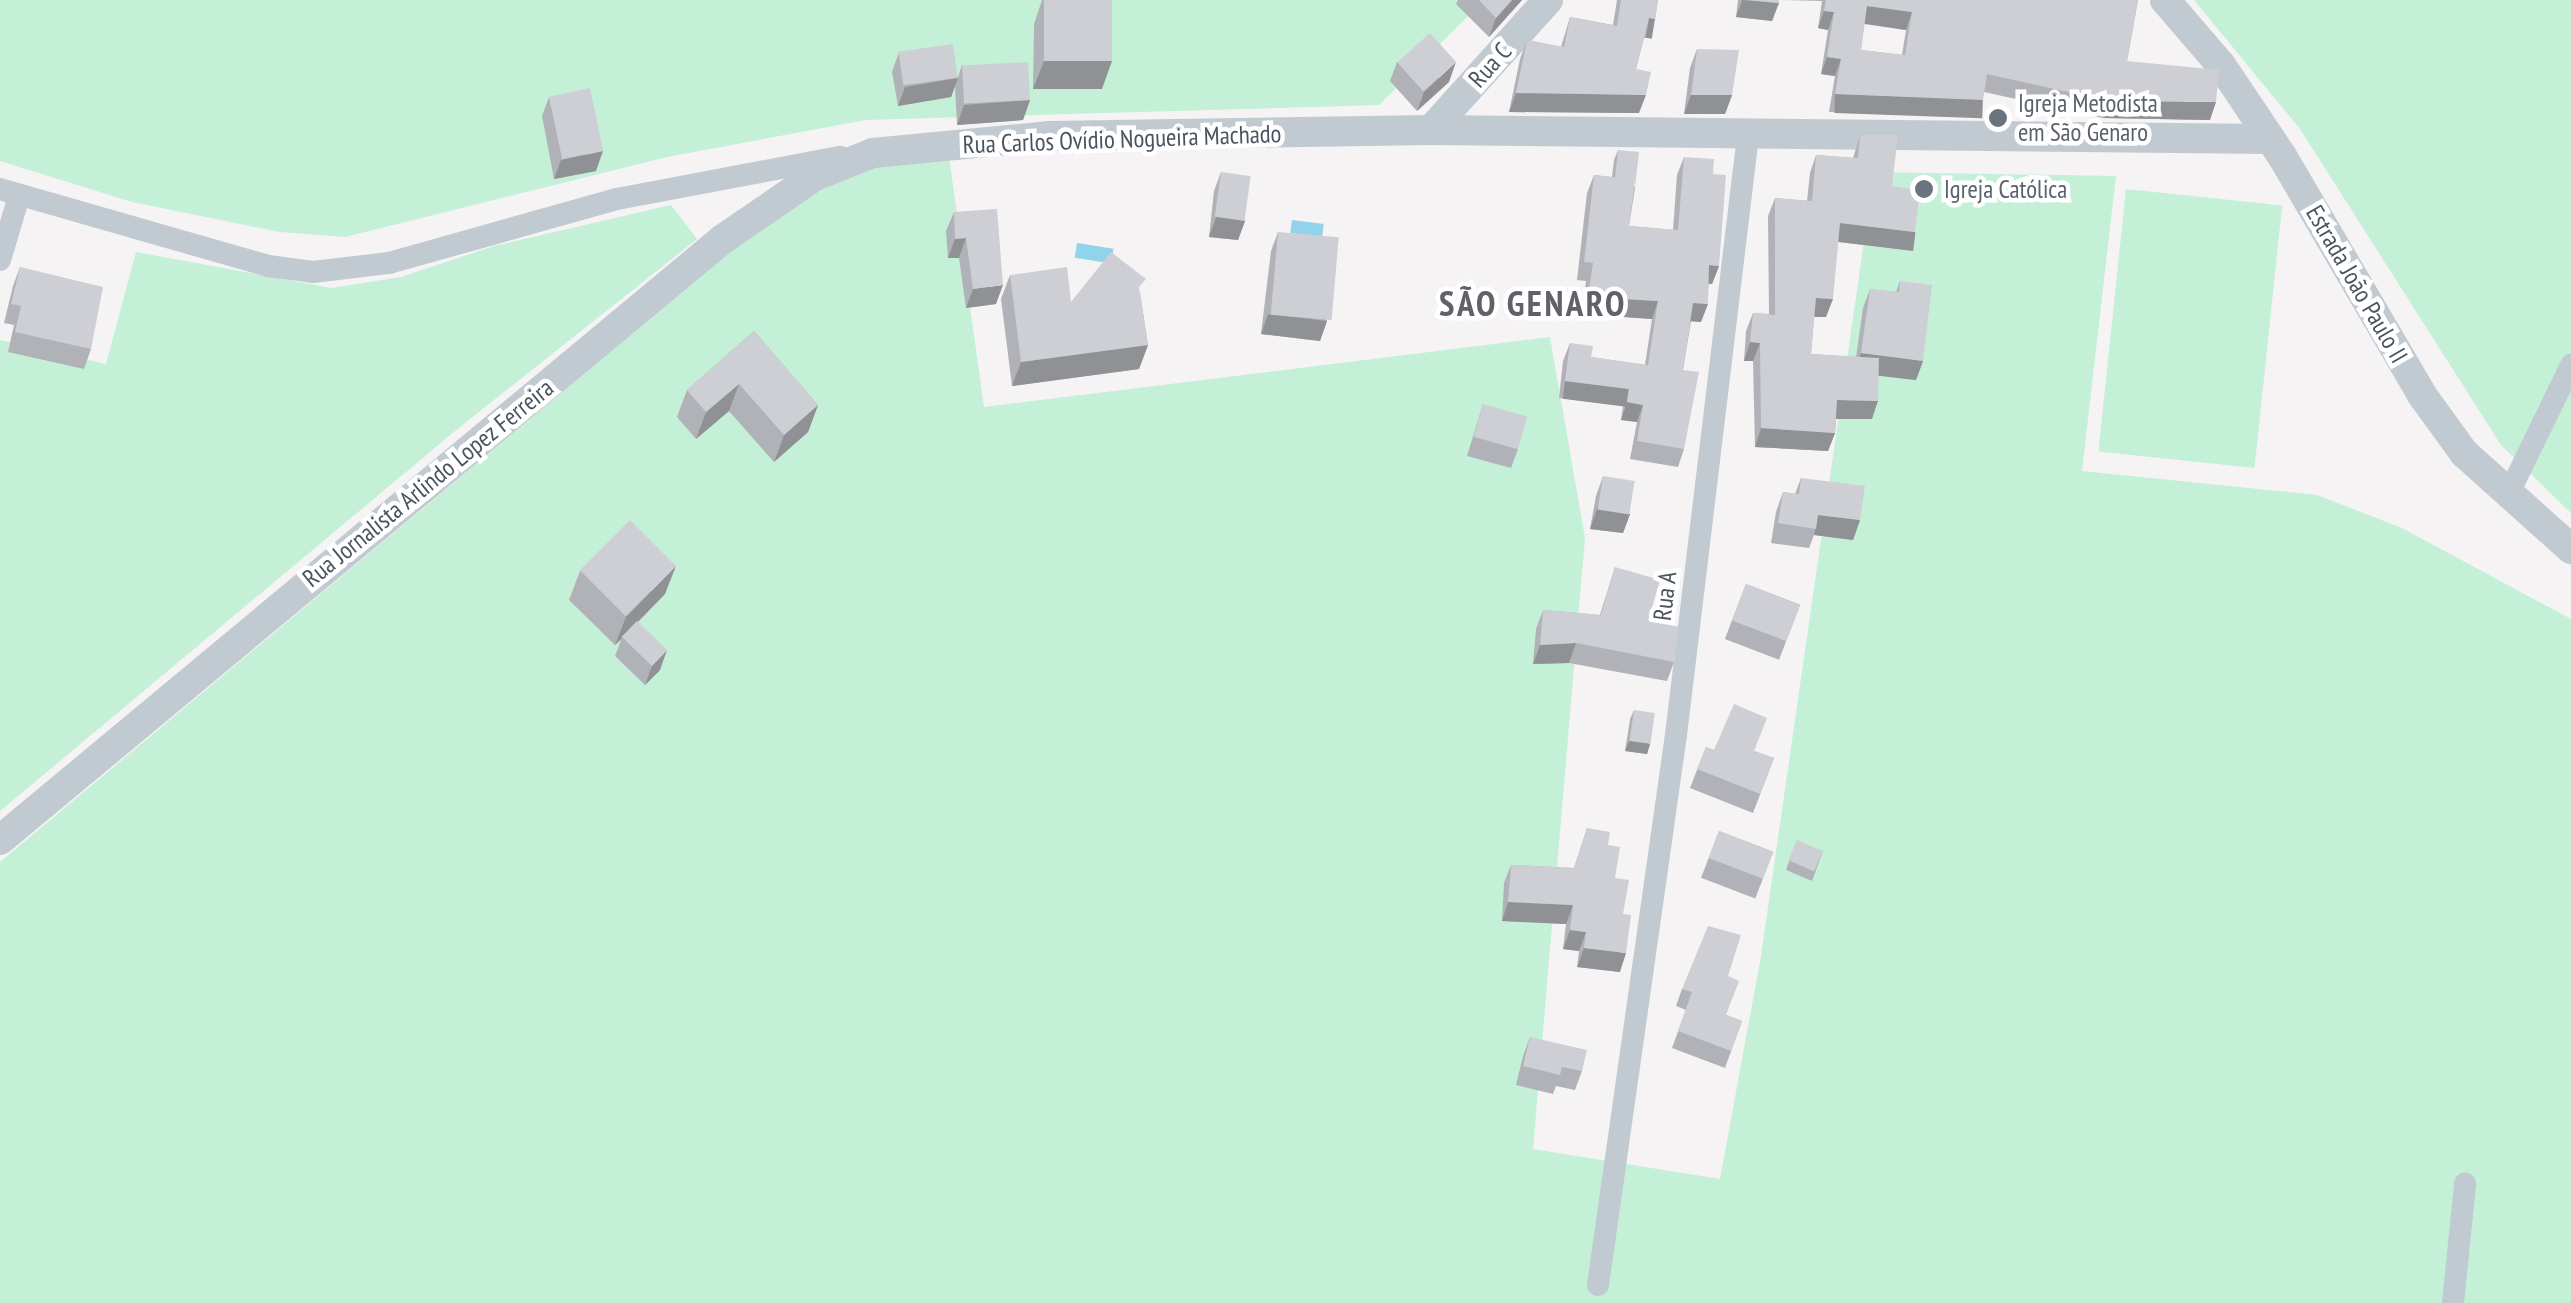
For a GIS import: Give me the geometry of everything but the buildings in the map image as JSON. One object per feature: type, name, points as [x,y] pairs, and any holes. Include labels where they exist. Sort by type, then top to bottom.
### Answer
[{"type":"street","name":"Rua C","points":[[1431,130],[1548,0]]},
{"type":"street","name":"Estrada João Paulo II","points":[[2165,0],[2221,64],[2270,138],[2422,395],[2507,497],[2571,548]]},
{"type":"street","name":"Rua Carlos Ovídio Nogueira Machado","points":[[10,193],[268,266],[350,270],[617,199],[874,153],[1050,136],[1431,130],[2270,138]]},
{"type":"street","name":"Rua A","points":[[1598,1285],[1748,136]]},
{"type":"street","name":"Rua Jornalista Arlindo Lopez Ferreira","points":[[0,840],[723,239],[815,176],[874,153]]},
{"type":"street","points":[[0,260],[10,193]]},
{"type":"street","points":[[2507,497],[2571,365]]},
{"type":"street","points":[[2453,1303],[2465,1184]]},
{"type":"green space","points":[[0,0],[1484,0],[1379,105],[866,120],[667,157],[345,237],[280,232],[132,202],[0,161]]},
{"type":"green space","points":[[2194,0],[2571,0],[2571,513],[2501,445],[2300,129]]},
{"type":"green space","points":[[949,157],[984,407],[1550,337],[1585,538],[1533,1149],[1720,1179],[1761,956],[1874,172],[2116,176],[2082,471],[2317,495],[2402,528],[2571,619],[2571,1303],[0,1303],[0,862],[767,221],[808,195],[882,165]]},
{"type":"green space","points":[[2126,189],[2282,205],[2255,468],[2098,452]]},
{"type":"green space","points":[[671,205],[697,239],[460,427],[0,811],[0,340],[106,364],[136,252],[332,288],[401,277],[494,246]]},
{"type":"water","points":[[1292,220],[1324,224],[1322,237],[1290,233]]},
{"type":"water","points":[[1077,243],[1114,249],[1111,264],[1075,258]]},
{"type":"place","name":"Igreja Metodista em São Genaro","points":[[1998,118]]},
{"type":"place","name":"Igreja Católica","points":[[1924,189]]},
{"type":"district","name":"SÃO GENARO","points":[[1533,303]]}]
